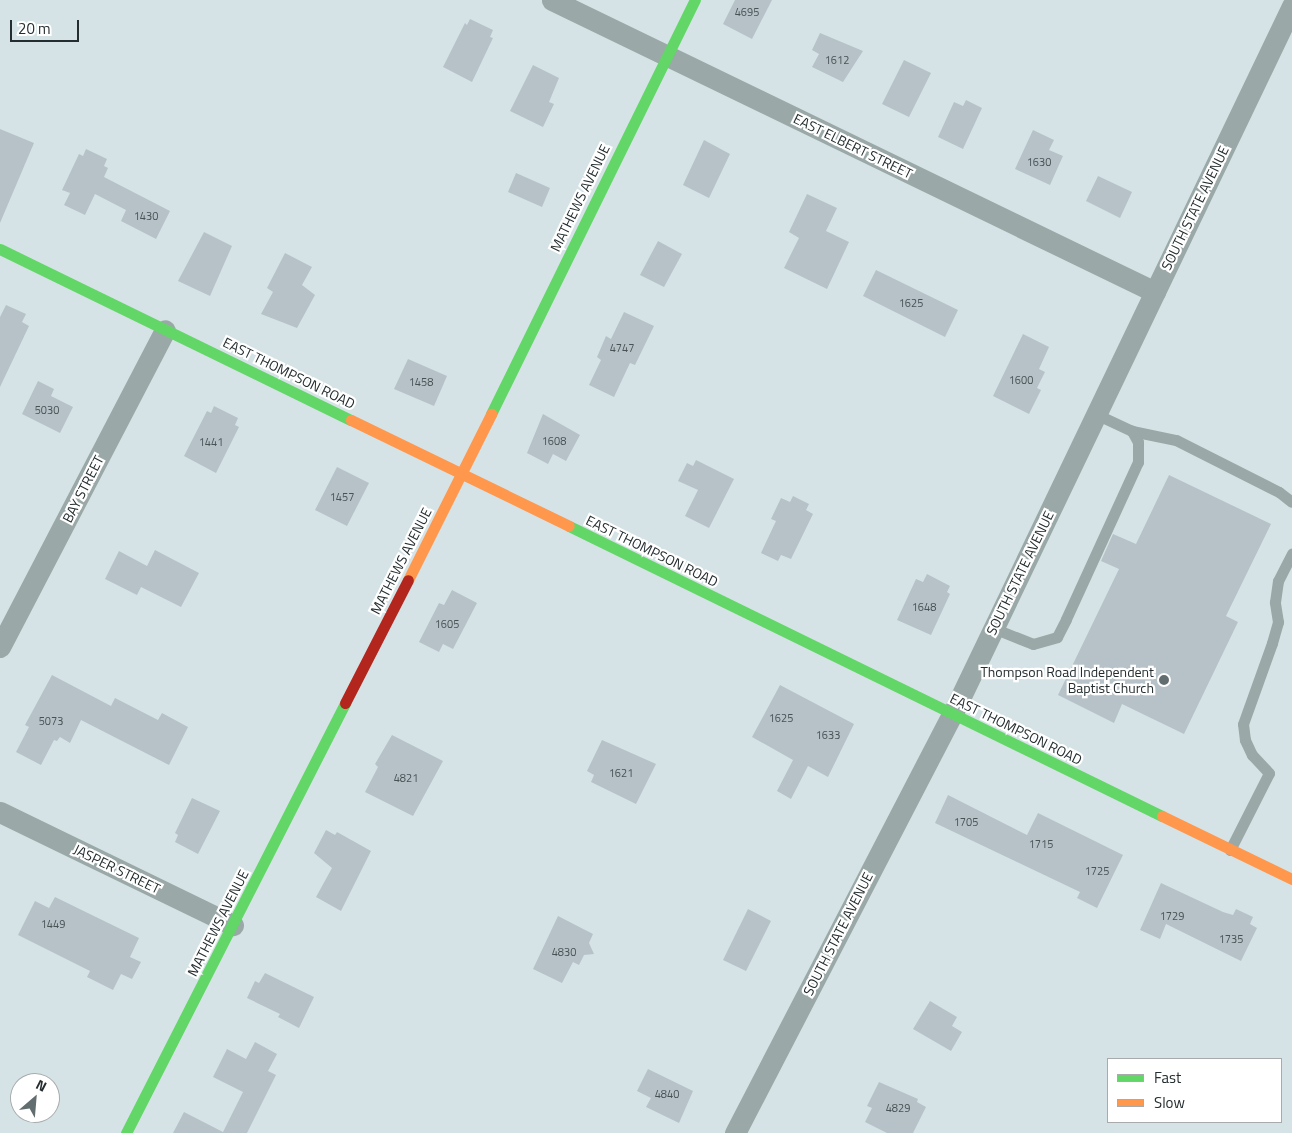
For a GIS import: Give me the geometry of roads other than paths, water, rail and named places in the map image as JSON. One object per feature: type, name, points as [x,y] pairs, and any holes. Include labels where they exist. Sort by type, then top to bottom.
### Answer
[{"type":"main road","name":"MATHEWS AVENUE","points":[[126,1133],[462,474],[695,0]]},
{"type":"main road","name":"EAST THOMPSON ROAD","points":[[0,249],[952,715],[1292,879]]},
{"type":"street","name":"EAST ELBERT STREET","points":[[552,0],[1155,292]]},
{"type":"street","name":"SOUTH STATE AVENUE","points":[[735,1133],[952,715],[1292,6]]},
{"type":"street","name":"BAY STREET","points":[[0,648],[165,330]]},
{"type":"street","name":"JASPER STREET","points":[[0,812],[233,925]]},
{"type":"lane","points":[[1096,414],[1132,431],[1176,440],[1279,492],[1292,502]]},
{"type":"lane","points":[[993,628],[1033,644],[1057,637],[1138,462],[1138,442],[1132,431]]},
{"type":"lane","points":[[1230,850],[1270,773],[1252,754],[1245,740],[1243,724],[1278,622],[1275,602],[1278,581],[1292,553]]},
{"type":"place","name":"Thompson Road Independent Baptist Church","points":[[1164,680]]}]
